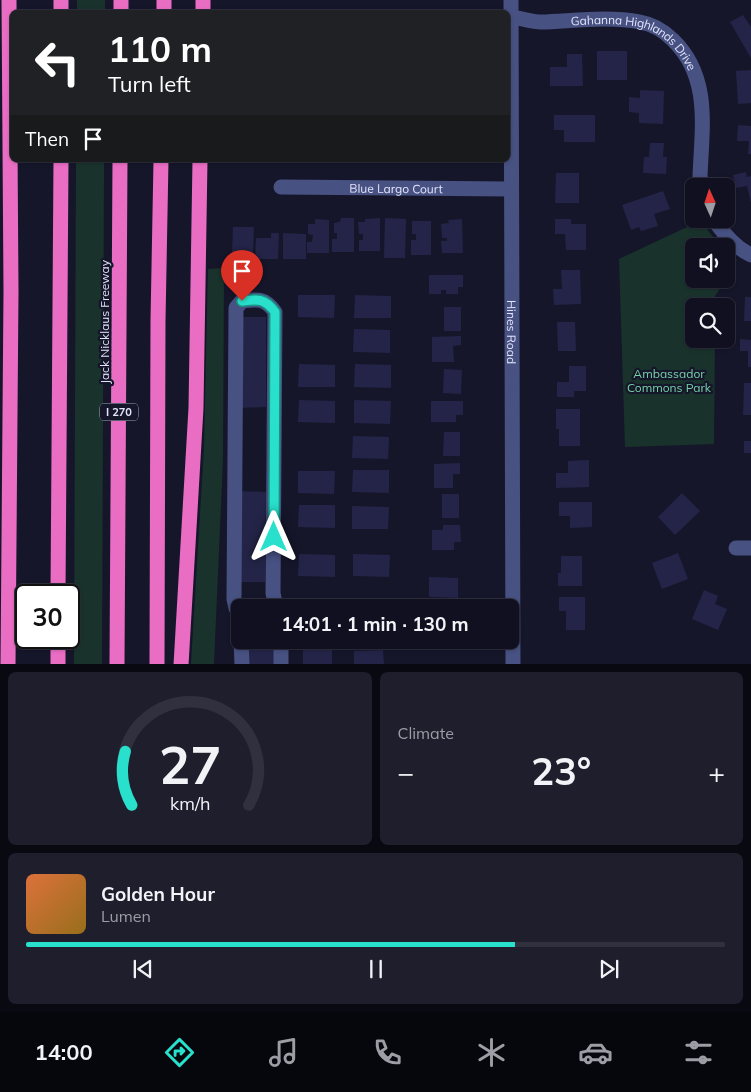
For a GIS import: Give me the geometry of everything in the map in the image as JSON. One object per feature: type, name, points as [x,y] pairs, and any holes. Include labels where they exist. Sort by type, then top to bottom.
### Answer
[{"type":"highway","points":[[9,0],[10,146]]},
{"type":"highway","points":[[8,664],[10,162]]},
{"type":"highway","points":[[58,584],[60,162]]},
{"type":"highway","name":"Jack Nicklaus Freeway","points":[[117,664],[120,162]]},
{"type":"highway","points":[[157,664],[158,320],[161,162]]},
{"type":"highway","points":[[180,664],[196,408],[200,162]]},
{"type":"highway","points":[[0,569],[1,664]]},
{"type":"highway","points":[[58,649],[58,664]]},
{"type":"street","name":"Gahanna Highlands Drive","points":[[510,17],[538,22],[620,20],[641,22],[664,31],[679,46],[692,64],[699,84],[703,106],[700,178]]},
{"type":"street","name":"Hines Road","points":[[510,74],[512,189],[511,599]]},
{"type":"street","name":"Blue Largo Court","points":[[281,187],[512,189]]},
{"type":"street","points":[[720,228],[740,249],[751,254]]},
{"type":"street","points":[[234,599],[236,308],[242,301],[258,299],[269,303],[275,312],[274,599]]},
{"type":"street","points":[[241,649],[242,664]]},
{"type":"street","points":[[281,649],[281,664]]},
{"type":"street","name":"Hines Road","points":[[512,649],[513,664]]},
{"type":"green space","points":[[77,0],[105,0],[105,10],[77,10]]},
{"type":"green space","points":[[76,162],[104,162],[102,664],[74,664],[74,649],[80,649],[80,584],[74,584]]},
{"type":"green space","name":"Ambassador Commons Park","points":[[685,228],[707,228],[714,238],[685,238],[685,288],[720,288],[715,298],[685,298],[685,348],[715,348],[714,444],[625,447],[619,259]]},
{"type":"green space","points":[[224,268],[223,459],[214,664],[191,664],[204,447],[208,269]]},
{"type":"building","points":[[743,15],[751,27],[751,58],[730,22]]},
{"type":"building","points":[[597,51],[627,51],[627,80],[597,80]]},
{"type":"building","points":[[567,54],[582,54],[583,86],[550,86],[550,67],[567,67]]},
{"type":"building","points":[[751,70],[751,103],[738,104],[736,71]]},
{"type":"building","points":[[640,90],[664,91],[663,124],[639,123],[639,113],[629,112],[629,97],[640,98]]},
{"type":"building","points":[[554,115],[595,115],[595,142],[564,142],[564,130],[554,130]]},
{"type":"building","points":[[738,125],[751,126],[751,154],[748,154],[749,141],[737,141]]},
{"type":"building","points":[[650,143],[664,143],[663,157],[667,157],[666,174],[643,173],[644,157],[649,157]]},
{"type":"building","points":[[746,172],[747,177],[751,176],[751,203],[747,186],[736,188],[733,175]]},
{"type":"building","points":[[556,173],[579,173],[579,203],[555,203]]},
{"type":"building","points":[[663,191],[670,209],[654,214],[658,226],[641,231],[639,227],[631,230],[622,205]]},
{"type":"building","points":[[341,218],[354,218],[354,252],[332,252],[332,239],[337,239],[337,233],[334,233],[334,223],[340,222]]},
{"type":"building","points":[[380,218],[380,251],[359,251],[359,240],[363,240],[363,234],[359,234],[358,222],[365,222],[365,219]]},
{"type":"building","points":[[385,218],[406,219],[405,258],[384,258]]},
{"type":"building","points":[[315,219],[329,220],[329,253],[307,253],[307,242],[312,242],[313,235],[308,234],[308,224],[315,224]]},
{"type":"building","points":[[462,219],[463,253],[442,253],[441,241],[447,241],[447,238],[442,238],[441,224],[449,223],[448,220]]},
{"type":"building","points":[[555,219],[571,219],[571,224],[586,224],[586,250],[566,250],[565,234],[555,234]]},
{"type":"building","points":[[412,221],[431,221],[431,255],[411,255],[411,240],[416,240],[416,234],[412,234]]},
{"type":"building","points":[[233,227],[254,227],[253,253],[232,253]]},
{"type":"building","points":[[271,233],[279,233],[278,259],[255,259],[256,238],[271,238]]},
{"type":"building","points":[[283,233],[306,234],[306,259],[283,259]]},
{"type":"building","points":[[561,270],[580,270],[581,304],[554,305],[553,289],[562,289]]},
{"type":"building","points":[[429,275],[463,275],[463,287],[458,287],[458,294],[446,294],[446,290],[441,290],[441,294],[429,294]]},
{"type":"building","points":[[298,295],[335,295],[334,318],[298,317]]},
{"type":"building","points":[[355,295],[391,296],[391,318],[354,318]]},
{"type":"building","points":[[745,297],[751,297],[751,321],[744,321]]},
{"type":"building","points":[[444,307],[461,307],[461,331],[444,331]]},
{"type":"building","points":[[238,317],[266,317],[266,407],[239,408]]},
{"type":"building","points":[[557,322],[575,322],[576,351],[558,351]]},
{"type":"building","points":[[354,329],[390,330],[390,353],[353,352]]},
{"type":"building","points":[[461,336],[461,345],[453,346],[454,362],[432,362],[432,337]]},
{"type":"building","points":[[740,339],[751,340],[751,367],[748,367],[748,351],[740,351]]},
{"type":"building","points":[[299,364],[335,365],[335,387],[298,387]]},
{"type":"building","points":[[355,364],[391,365],[391,388],[354,387]]},
{"type":"building","points":[[569,366],[586,366],[586,391],[574,391],[574,397],[557,397],[557,382],[569,382]]},
{"type":"building","points":[[444,369],[462,370],[461,394],[443,393]]},
{"type":"building","points":[[744,383],[751,383],[751,415],[743,415]]},
{"type":"building","points":[[299,400],[335,401],[335,423],[298,422]]},
{"type":"building","points":[[354,400],[391,401],[390,424],[354,423]]},
{"type":"building","points":[[431,401],[463,401],[463,415],[456,415],[456,422],[431,422]]},
{"type":"building","points":[[556,409],[580,409],[580,446],[559,446],[559,429],[556,429]]},
{"type":"building","points":[[444,432],[460,432],[460,456],[443,456]]},
{"type":"building","points":[[353,436],[389,437],[388,459],[352,458]]},
{"type":"building","points":[[744,441],[751,441],[751,453],[744,453]]},
{"type":"building","points":[[589,460],[589,487],[556,488],[556,473],[568,473],[568,461]]},
{"type":"building","points":[[460,463],[460,474],[453,474],[453,488],[434,488],[434,464]]},
{"type":"building","points":[[353,470],[389,470],[389,493],[352,492]]},
{"type":"building","points":[[298,471],[335,471],[334,494],[298,493]]},
{"type":"building","points":[[236,491],[266,492],[265,582],[235,582]]},
{"type":"building","points":[[682,493],[700,511],[675,535],[658,517]]},
{"type":"building","points":[[442,494],[459,494],[459,518],[442,518]]},
{"type":"building","points":[[559,502],[592,502],[592,527],[570,528],[570,516],[559,516]]},
{"type":"building","points":[[299,505],[335,505],[335,528],[298,527]]},
{"type":"building","points":[[352,506],[389,507],[388,529],[352,529]]},
{"type":"building","points":[[443,525],[460,525],[461,542],[454,542],[454,550],[432,550],[432,530],[443,530]]},
{"type":"building","points":[[678,553],[688,579],[662,589],[652,563]]},
{"type":"building","points":[[299,554],[335,555],[335,577],[298,576]]},
{"type":"building","points":[[353,554],[390,555],[389,577],[353,576]]},
{"type":"building","points":[[561,556],[582,556],[582,586],[558,586],[558,573],[561,573]]},
{"type":"building","points":[[429,577],[458,578],[458,598],[429,597]]},
{"type":"building","points":[[704,590],[718,596],[715,604],[727,609],[718,630],[692,619]]},
{"type":"building","points":[[559,597],[585,597],[585,630],[566,630],[566,611],[559,611]]},
{"type":"building","points":[[245,649],[275,649],[275,664],[245,664]]},
{"type":"building","points":[[303,649],[332,649],[332,664],[303,664]]},
{"type":"building","points":[[383,650],[384,664],[354,664],[354,651]]},
{"type":"route","points":[[242,301],[258,299],[269,303],[275,312],[274,537]]}]
